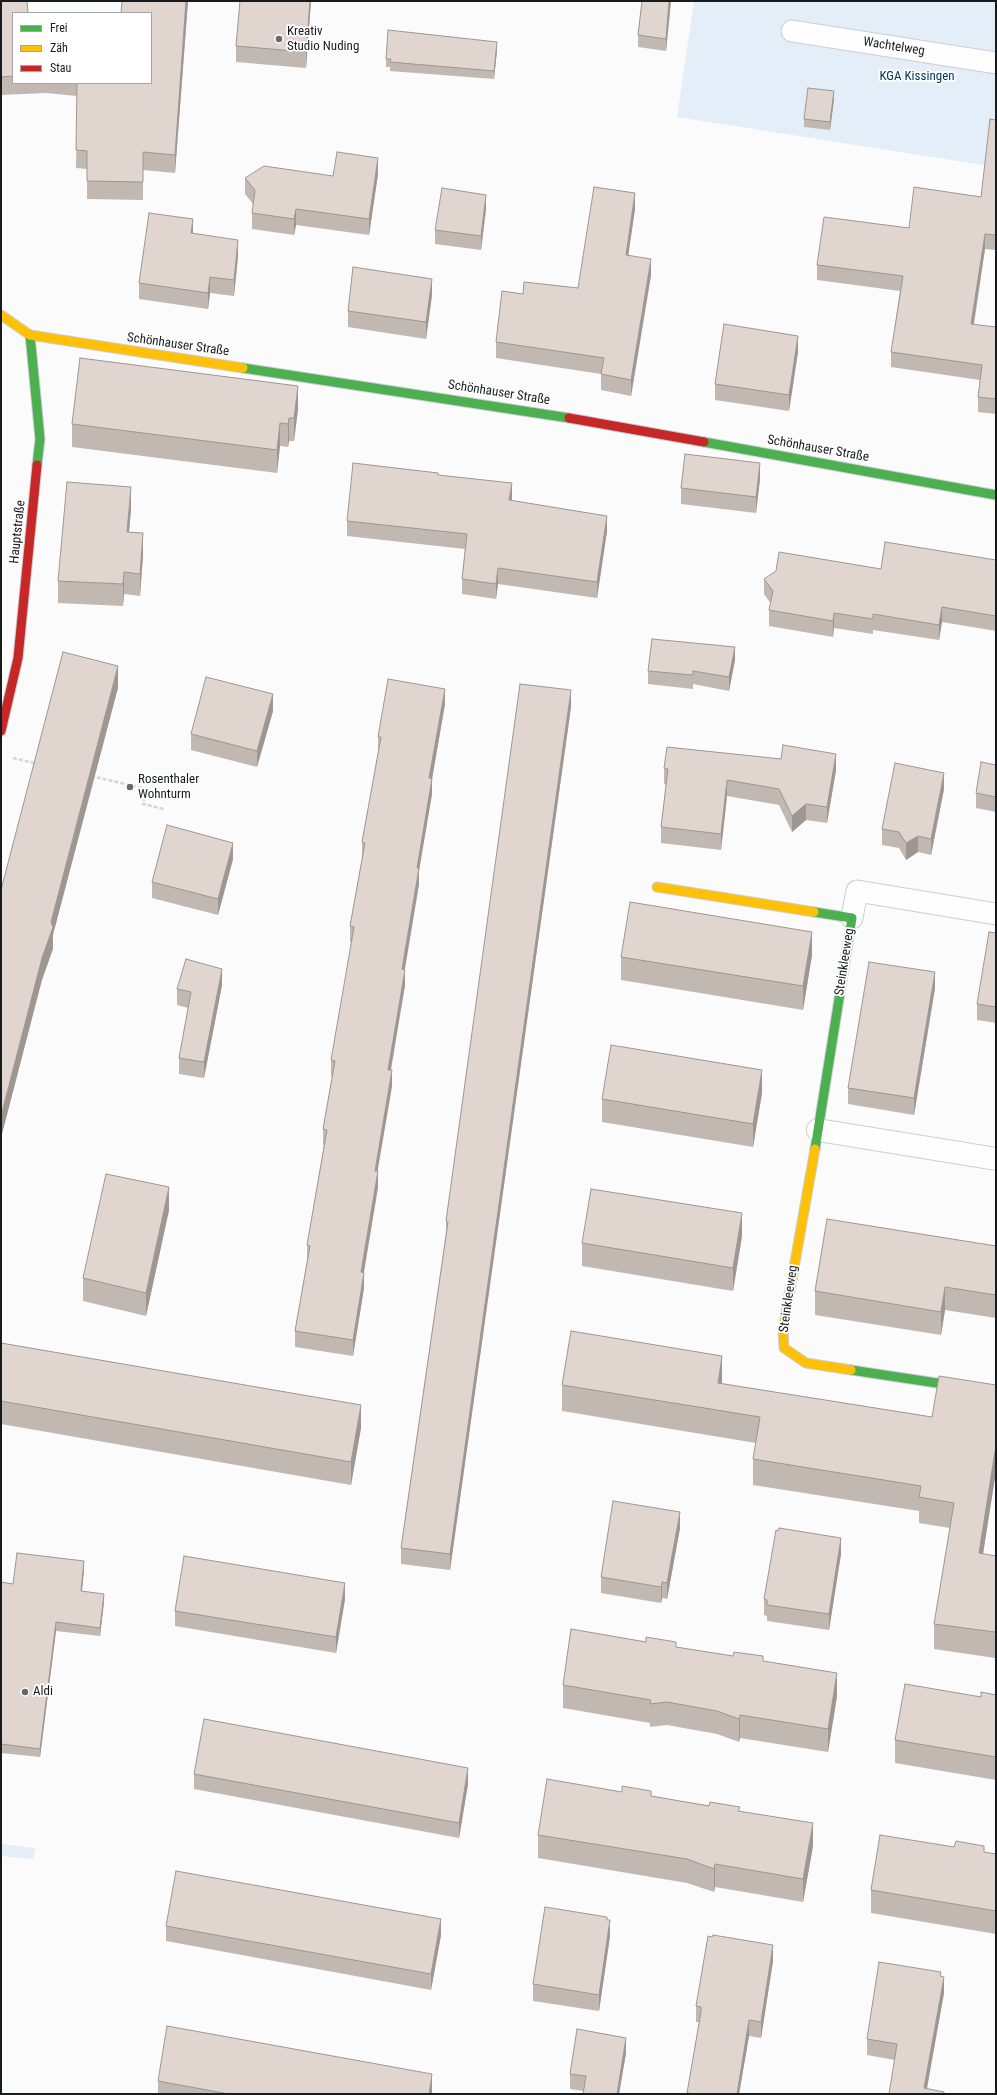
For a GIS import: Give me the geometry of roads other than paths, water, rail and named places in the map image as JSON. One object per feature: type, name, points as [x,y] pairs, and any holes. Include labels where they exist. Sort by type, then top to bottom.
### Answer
[{"type":"street","name":"Schönhauser Straße","points":[[1,315],[30,335],[68,342],[521,409],[996,495]]},
{"type":"street","name":"Hauptstraße","points":[[1,730],[18,658],[40,439],[30,335]]},
{"type":"street","name":"Steinkleeweg","points":[[658,887],[852,918],[818,1130],[783,1330],[784,1348],[806,1364],[996,1392]]},
{"type":"street","points":[[818,1130],[996,1159]]},
{"type":"lane","name":"Wachtelweg","points":[[792,31],[996,63]]},
{"type":"lane","points":[[852,918],[858,891],[996,914]]},
{"type":"place","name":"Kreativ Studio Nuding","points":[[279,39]]},
{"type":"place","name":"Rosenthaler Wohnturm","points":[[130,787]]},
{"type":"place","name":"Aldi","points":[[25,1692]]},
{"type":"park label","name":"KGA Kissingen","points":[[917,77]]}]
